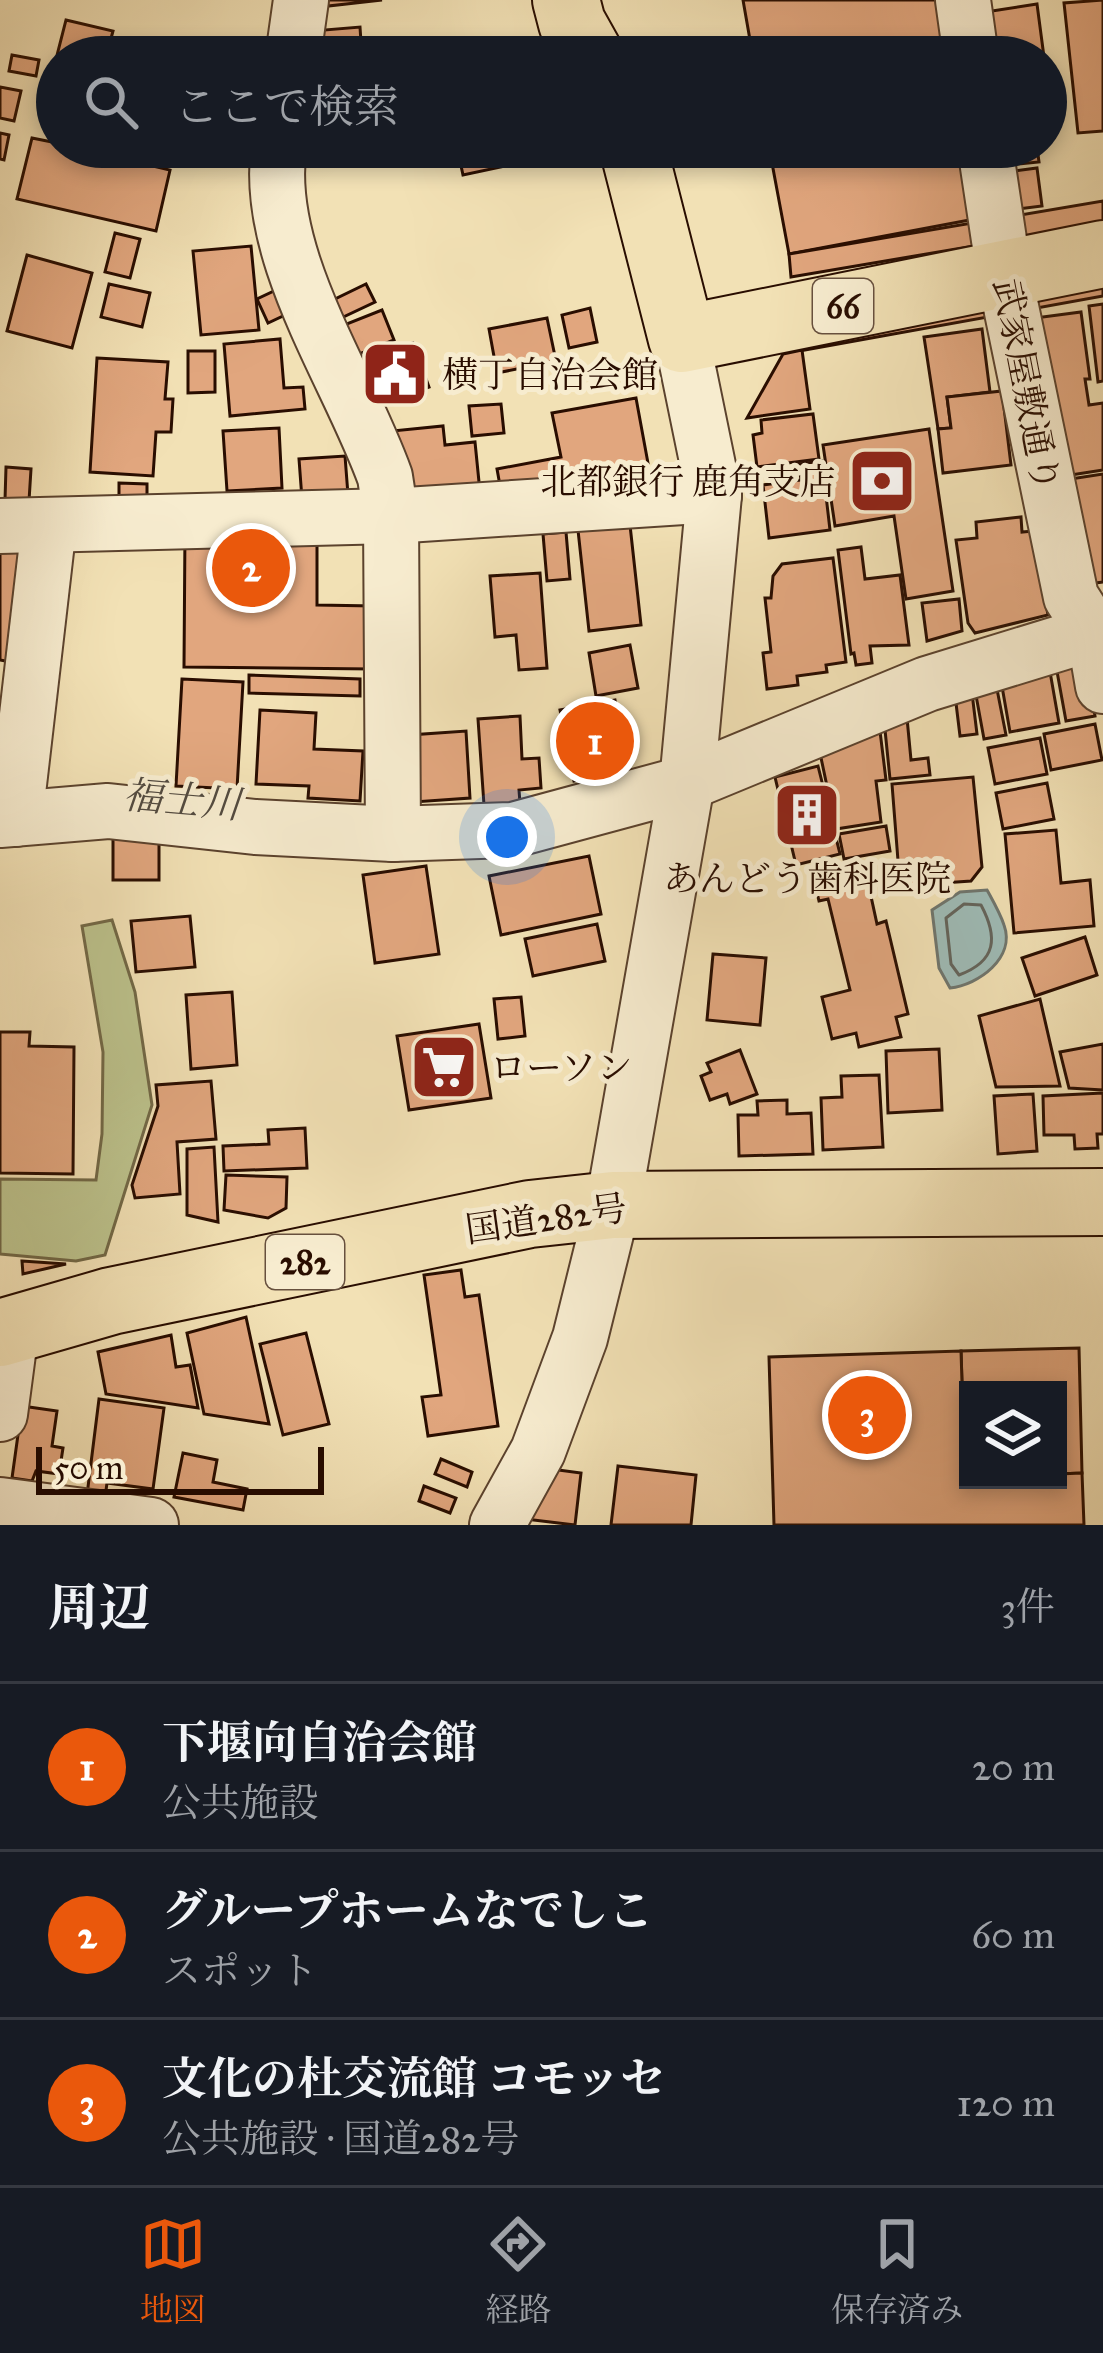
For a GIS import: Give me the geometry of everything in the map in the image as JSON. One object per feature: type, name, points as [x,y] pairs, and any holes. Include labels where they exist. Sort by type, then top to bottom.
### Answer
[{"type":"main road","points":[[566,0],[579,36]]},
{"type":"main road","points":[[638,168],[682,339]]},
{"type":"main road","name":"66","points":[[682,339],[1103,254]]},
{"type":"main road","name":"国道282号","points":[[5,1332],[111,1301],[530,1214],[613,1205],[1103,1202]]},
{"type":"street","points":[[296,36],[301,0]]},
{"type":"street","points":[[963,0],[968,36]]},
{"type":"street","points":[[278,168],[286,241],[385,477],[391,516],[393,834]]},
{"type":"street","name":"武家屋敷通り","points":[[988,168],[1004,273],[1071,597],[1098,632],[1103,686]]},
{"type":"street","points":[[497,1525],[538,1451],[580,1338],[613,1205],[687,783],[715,495],[682,339]]},
{"type":"street","points":[[715,495],[391,516],[25,525],[13,805],[393,834],[514,830],[687,783],[927,684],[1098,632]]},
{"type":"street","points":[[0,1414],[5,1332]]},
{"type":"street","points":[[0,1505],[152,1525]]},
{"type":"green space","points":[[112,920],[135,992],[152,1105],[105,1255],[76,1261],[0,1254],[0,1179],[96,1180],[103,1052],[82,926]]},
{"type":"water","points":[[987,890],[1004,925],[1005,948],[983,975],[950,988],[939,968],[932,910],[960,892]]},
{"type":"building","points":[[327,0],[382,0],[328,6]]},
{"type":"building","points":[[743,0],[940,0],[947,36],[749,36]]},
{"type":"building","points":[[1103,0],[1103,131],[1078,133],[1064,3]]},
{"type":"building","points":[[1037,4],[1041,36],[983,36],[979,13]]},
{"type":"building","points":[[66,20],[113,31],[112,36],[62,36]]},
{"type":"building","points":[[360,27],[361,36],[312,36],[312,31]]},
{"type":"building","points":[[12,55],[36,59],[36,76],[9,71]]},
{"type":"building","points":[[0,87],[21,91],[14,121],[0,118]]},
{"type":"building","points":[[0,133],[9,135],[4,160],[0,159]]},
{"type":"building","points":[[32,138],[36,139],[36,168],[170,170],[156,231],[17,199]]},
{"type":"building","points":[[462,168],[496,168],[463,175]]},
{"type":"building","points":[[773,168],[971,168],[980,218],[789,254]]},
{"type":"building","points":[[1037,168],[1042,206],[1011,210],[1007,172]]},
{"type":"building","points":[[1103,201],[1103,224],[791,277],[789,254]]},
{"type":"building","points":[[115,233],[140,239],[130,278],[105,272]]},
{"type":"building","points":[[251,246],[259,330],[201,335],[193,251]]},
{"type":"building","points":[[27,255],[92,273],[72,348],[7,331]]},
{"type":"building","points":[[1103,277],[1103,296],[783,354],[781,336]]},
{"type":"building","points":[[291,283],[302,307],[268,323],[257,299]]},
{"type":"building","points":[[109,284],[150,293],[142,327],[101,317]]},
{"type":"building","points":[[366,284],[375,302],[339,319],[331,301]]},
{"type":"building","points":[[1103,304],[1103,381],[1098,382],[1089,306]]},
{"type":"building","points":[[590,308],[597,342],[569,348],[562,315]]},
{"type":"building","points":[[382,310],[394,340],[357,355],[344,325]]},
{"type":"building","points":[[1081,312],[1089,405],[1103,403],[1103,470],[1058,477],[1035,318]]},
{"type":"building","points":[[547,318],[556,361],[497,373],[489,329]]},
{"type":"building","points":[[982,329],[990,392],[947,397],[951,428],[938,429],[924,337]]},
{"type":"building","points":[[280,339],[284,388],[303,387],[305,409],[230,416],[224,344]]},
{"type":"building","name":"横丁自治会館","points":[[413,343],[429,387],[376,406],[360,361]]},
{"type":"building","points":[[802,350],[810,409],[747,418],[783,354]]},
{"type":"building","points":[[188,351],[215,351],[215,392],[188,393]]},
{"type":"building","points":[[97,358],[168,362],[165,399],[173,399],[171,432],[156,432],[153,476],[90,472]]},
{"type":"building","points":[[1002,391],[1011,465],[943,473],[938,429],[951,428],[947,397]]},
{"type":"building","points":[[636,398],[650,474],[503,502],[497,469],[561,457],[552,413]]},
{"type":"building","points":[[501,404],[504,433],[472,436],[469,406]]},
{"type":"building","points":[[813,414],[819,459],[757,467],[753,435],[762,433],[761,420]]},
{"type":"building","points":[[443,426],[445,445],[475,442],[480,492],[399,500],[392,431]]},
{"type":"building","points":[[279,428],[282,488],[227,491],[223,431]]},
{"type":"building","name":"北都銀行 鹿角支店","points":[[929,429],[953,591],[906,599],[894,516],[835,526],[823,445]]},
{"type":"building","points":[[345,456],[348,495],[302,499],[299,459]]},
{"type":"building","points":[[822,461],[830,530],[769,538],[763,485],[801,480],[799,464]]},
{"type":"building","points":[[6,467],[31,469],[29,501],[5,500]]},
{"type":"building","points":[[1103,474],[1103,582],[1081,585],[1064,480]]},
{"type":"building","points":[[119,483],[147,484],[147,499],[119,499]]},
{"type":"building","points":[[629,516],[641,625],[589,631],[577,521]]},
{"type":"building","points":[[1021,517],[1022,532],[1033,531],[1048,615],[975,633],[968,623],[956,540],[977,538],[976,522]]},
{"type":"building","points":[[185,530],[317,532],[317,605],[374,606],[373,669],[184,667]]},
{"type":"building","points":[[566,532],[570,579],[547,581],[543,534]]},
{"type":"building","points":[[0,539],[39,547],[16,663],[0,660]]},
{"type":"building","points":[[861,547],[865,579],[900,575],[909,645],[870,646],[872,663],[856,665],[838,550]]},
{"type":"building","points":[[833,558],[846,662],[826,665],[827,672],[797,676],[798,685],[767,689],[763,653],[771,652],[765,598],[771,598],[773,576],[782,564]]},
{"type":"building","points":[[540,573],[547,668],[519,670],[516,635],[495,637],[490,576]]},
{"type":"building","points":[[959,599],[962,631],[927,641],[922,603]]},
{"type":"building","points":[[630,645],[638,688],[596,696],[589,653]]},
{"type":"building","points":[[1086,661],[1095,716],[1066,721],[1056,666]]},
{"type":"building","points":[[1049,666],[1059,723],[1010,732],[1000,675]]},
{"type":"building","points":[[994,674],[1006,735],[984,739],[973,679]]},
{"type":"building","points":[[249,675],[360,679],[360,696],[249,693]]},
{"type":"building","points":[[182,679],[243,682],[237,789],[176,786]]},
{"type":"building","points":[[972,693],[977,734],[960,736],[955,695]]},
{"type":"building","points":[[615,700],[629,771],[574,781],[560,710]]},
{"type":"building","points":[[260,710],[316,713],[314,749],[363,751],[360,801],[308,798],[309,786],[256,784]]},
{"type":"building","points":[[520,716],[522,759],[539,758],[541,788],[519,790],[520,803],[484,805],[478,719]]},
{"type":"building","points":[[907,718],[911,760],[928,758],[930,775],[890,779],[884,720]]},
{"type":"building","points":[[879,723],[886,780],[876,781],[881,822],[836,829],[816,734]]},
{"type":"building","points":[[1095,724],[1102,760],[1051,770],[1044,734]]},
{"type":"building","points":[[466,731],[470,798],[414,802],[410,735]]},
{"type":"building","points":[[1040,738],[1047,774],[995,784],[988,748]]},
{"type":"building","name":"あんどう歯科医院","points":[[818,766],[840,854],[796,865],[775,777]]},
{"type":"building","points":[[973,777],[982,867],[971,881],[900,886],[892,784]]},
{"type":"building","points":[[1047,783],[1054,819],[1003,829],[996,793]]},
{"type":"building","points":[[886,826],[890,851],[844,859],[839,834]]},
{"type":"building","points":[[1056,830],[1061,883],[1090,880],[1094,926],[1014,933],[1005,834]]},
{"type":"building","points":[[159,832],[159,880],[113,880],[113,833]]},
{"type":"building","points":[[589,856],[601,914],[501,935],[489,876]]},
{"type":"building","points":[[864,864],[877,924],[886,921],[908,1014],[896,1017],[901,1037],[859,1047],[856,1033],[832,1039],[822,997],[850,990],[828,899],[819,901],[813,876]]},
{"type":"building","points":[[426,866],[439,954],[375,963],[363,875]]},
{"type":"building","points":[[190,916],[195,967],[136,972],[131,921]]},
{"type":"building","points":[[597,924],[605,961],[533,976],[525,939]]},
{"type":"building","points":[[1085,937],[1097,975],[1035,996],[1022,958]]},
{"type":"building","points":[[713,954],[766,958],[760,1025],[707,1020]]},
{"type":"building","points":[[232,992],[237,1065],[191,1069],[186,995]]},
{"type":"building","points":[[521,997],[525,1036],[498,1039],[494,999]]},
{"type":"building","points":[[1040,999],[1060,1086],[996,1087],[979,1016]]},
{"type":"building","name":"ローソン","points":[[479,1024],[491,1098],[409,1110],[397,1036]]},
{"type":"building","points":[[0,1032],[30,1032],[29,1046],[74,1047],[73,1174],[0,1173]]},
{"type":"building","points":[[1103,1044],[1103,1090],[1069,1088],[1060,1052]]},
{"type":"building","points":[[939,1049],[942,1110],[888,1113],[886,1051]]},
{"type":"building","points":[[740,1050],[757,1094],[730,1104],[727,1094],[710,1100],[701,1076],[711,1072],[707,1063]]},
{"type":"building","points":[[879,1075],[883,1147],[823,1150],[821,1098],[842,1097],[841,1076]]},
{"type":"building","points":[[211,1081],[216,1139],[177,1142],[180,1194],[135,1198],[132,1185],[158,1106],[156,1085]]},
{"type":"building","points":[[1103,1093],[1103,1134],[1097,1134],[1098,1148],[1075,1149],[1074,1135],[1044,1135],[1043,1096]]},
{"type":"building","points":[[1033,1094],[1037,1151],[998,1154],[994,1096]]},
{"type":"building","points":[[787,1100],[787,1114],[811,1113],[813,1154],[739,1156],[738,1115],[758,1115],[757,1101]]},
{"type":"building","points":[[305,1128],[307,1168],[224,1171],[223,1146],[269,1144],[268,1130]]},
{"type":"building","points":[[214,1147],[218,1222],[187,1215],[187,1149]]},
{"type":"building","points":[[226,1175],[287,1177],[286,1208],[268,1218],[224,1210]]},
{"type":"building","points":[[22,1261],[66,1264],[23,1274]]},
{"type":"building","points":[[461,1270],[465,1297],[479,1295],[498,1426],[428,1436],[422,1397],[441,1395],[424,1275]]},
{"type":"building","points":[[246,1317],[269,1424],[204,1414],[187,1333]]},
{"type":"building","points":[[306,1333],[329,1424],[283,1435],[260,1344]]},
{"type":"building","points":[[171,1335],[176,1367],[190,1365],[198,1408],[106,1394],[98,1352]]},
{"type":"building","points":[[1079,1348],[1082,1473],[1067,1474],[1067,1381],[962,1381],[961,1351]]},
{"type":"building","points":[[961,1351],[959,1489],[1067,1489],[1067,1474],[1082,1473],[1084,1525],[774,1525],[769,1357]]},
{"type":"building","points":[[99,1399],[164,1408],[153,1489],[107,1483],[105,1498],[87,1495]]},
{"type":"building","points":[[22,1406],[57,1411],[52,1446],[63,1448],[59,1474],[36,1471],[32,1481],[12,1478]]},
{"type":"building","points":[[183,1453],[217,1460],[213,1482],[247,1489],[243,1510],[174,1497]]},
{"type":"building","points":[[441,1459],[472,1472],[467,1487],[435,1474]]},
{"type":"building","points":[[618,1466],[696,1475],[691,1525],[611,1525]]},
{"type":"building","points":[[536,1467],[581,1473],[575,1525],[517,1518]]},
{"type":"building","points":[[424,1486],[456,1498],[450,1513],[419,1501]]},
{"type":"place","name":"横丁自治会館","points":[[395,374]]},
{"type":"place","name":"北都銀行 鹿角支店","points":[[882,481]]},
{"type":"place","name":"グループホームなでしこ","points":[[251,568]]},
{"type":"place","name":"下堰向自治会館","points":[[595,741]]},
{"type":"place","name":"あんどう歯科医院","points":[[807,815]]},
{"type":"place","name":"ローソン","points":[[444,1067]]},
{"type":"place","name":"文化の杜交流館 コモッセ","points":[[867,1415]]},
{"type":"water label","name":"福士川","points":[[182,799]]}]
